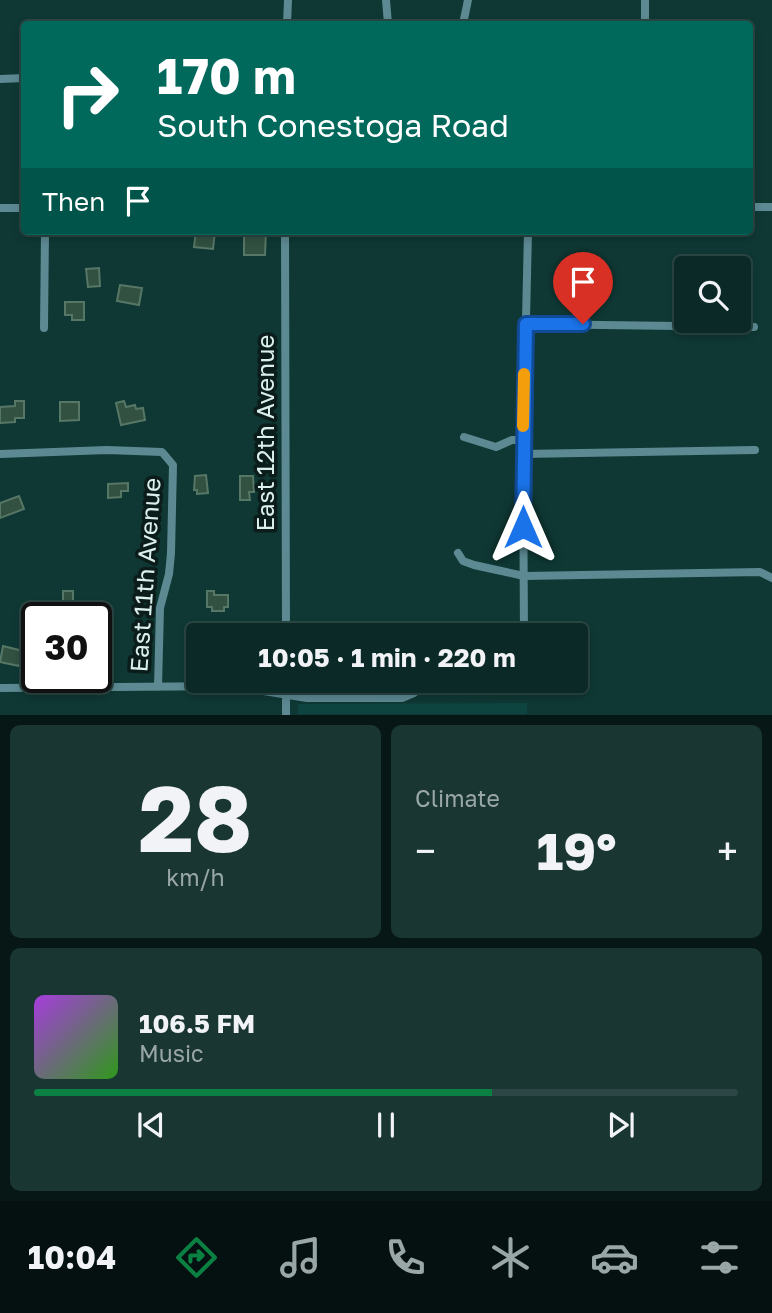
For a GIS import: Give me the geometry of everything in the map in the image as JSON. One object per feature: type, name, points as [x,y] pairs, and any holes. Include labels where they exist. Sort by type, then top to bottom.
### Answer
[{"type":"street","points":[[288,0],[288,21]]},
{"type":"street","points":[[386,0],[388,21]]},
{"type":"street","points":[[464,21],[468,0]]},
{"type":"street","points":[[645,0],[645,21]]},
{"type":"street","points":[[0,79],[21,78]]},
{"type":"street","points":[[753,207],[772,207]]},
{"type":"street","points":[[0,208],[21,208]]},
{"type":"street","points":[[44,328],[45,235]]},
{"type":"street","name":"East 12th Avenue","points":[[285,235],[286,623]]},
{"type":"street","points":[[524,623],[523,440],[528,235]]},
{"type":"street","points":[[526,324],[754,327]]},
{"type":"street","points":[[464,437],[496,447],[512,440],[523,440]]},
{"type":"street","name":"East 11th Avenue","points":[[0,454],[107,450],[162,452],[173,465],[171,553],[169,574],[160,608],[158,687]]},
{"type":"street","points":[[523,454],[755,450]]},
{"type":"street","points":[[458,553],[463,561],[474,565],[524,576],[760,572],[772,578]]},
{"type":"street","points":[[0,688],[233,686],[307,698],[402,698],[415,693]]},
{"type":"street","points":[[286,695],[286,715]]},
{"type":"shaded area","points":[[527,703],[527,714],[298,714],[298,704]]},
{"type":"building","points":[[196,235],[215,235],[213,249],[194,247]]},
{"type":"building","points":[[244,235],[266,235],[265,255],[244,255]]},
{"type":"building","points":[[99,268],[100,286],[88,287],[86,269]]},
{"type":"building","points":[[120,285],[142,288],[139,305],[117,301]]},
{"type":"building","points":[[65,302],[84,302],[84,320],[72,320],[72,315],[65,315]]},
{"type":"building","points":[[15,401],[24,401],[24,418],[0,423],[0,407],[15,406]]},
{"type":"building","points":[[124,401],[126,407],[135,405],[136,409],[143,408],[145,420],[121,425],[116,403]]},
{"type":"building","points":[[60,402],[79,402],[79,420],[60,421]]},
{"type":"building","points":[[206,475],[208,493],[197,494],[197,490],[194,490],[195,476]]},
{"type":"building","points":[[240,476],[253,476],[254,492],[249,492],[250,500],[240,500]]},
{"type":"building","points":[[128,483],[128,491],[121,491],[121,497],[108,498],[108,484]]},
{"type":"building","points":[[19,496],[24,509],[0,518],[0,503]]},
{"type":"building","points":[[63,591],[73,591],[73,602],[63,602]]},
{"type":"building","points":[[207,591],[214,591],[214,595],[228,595],[228,607],[224,607],[224,611],[212,611],[212,607],[207,607]]},
{"type":"building","points":[[3,646],[21,650],[19,666],[0,662]]},
{"type":"slow traffic","points":[[523,426],[524,374]]},
{"type":"route","points":[[523,527],[526,324],[583,324]]}]
